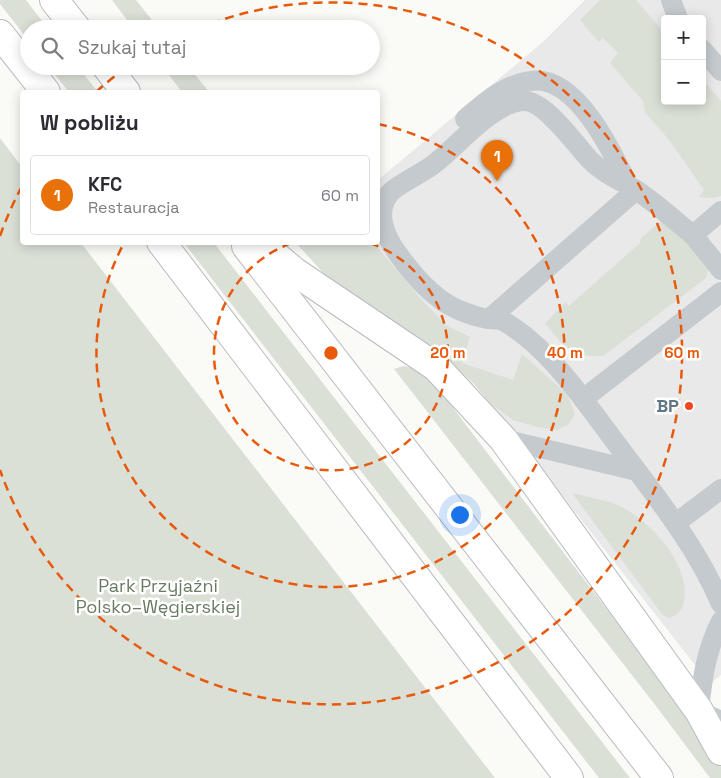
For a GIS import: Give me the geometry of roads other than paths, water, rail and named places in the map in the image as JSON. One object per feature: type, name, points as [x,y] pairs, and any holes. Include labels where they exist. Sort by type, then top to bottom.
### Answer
[{"type":"main road","points":[[54,0],[70,20]]},
{"type":"main road","points":[[0,34],[20,59]]},
{"type":"main road","points":[[33,75],[44,90]]},
{"type":"main road","points":[[113,75],[124,90]]},
{"type":"main road","points":[[163,245],[569,778]]},
{"type":"main road","points":[[245,245],[659,778]]},
{"type":"main road","points":[[262,245],[294,272],[436,367],[503,438],[710,716],[721,751]]},
{"type":"lane","points":[[670,0],[676,15]]},
{"type":"lane","points":[[706,54],[721,72]]},
{"type":"lane","points":[[632,188],[596,124],[579,104],[552,84],[533,80],[514,85],[489,98],[449,133],[387,195],[381,210],[386,234],[398,255],[424,284],[444,302],[458,310],[489,319],[501,320],[525,336],[548,358],[582,399],[676,523],[704,569],[721,604]]},
{"type":"lane","points":[[399,185],[436,162],[494,112],[512,104],[526,100],[531,101],[543,108],[601,170],[632,188],[693,235],[721,270]]},
{"type":"lane","points":[[489,319],[632,188]]},
{"type":"lane","points":[[693,235],[721,211]]},
{"type":"lane","points":[[582,399],[721,292]]},
{"type":"lane","points":[[503,438],[637,471]]},
{"type":"lane","points":[[676,523],[721,489]]},
{"type":"lane","points":[[710,716],[701,688],[712,638],[721,621]]},
{"type":"place","name":"KFC","points":[[497,181]]},
{"type":"place","name":"BP","points":[[689,406]]},
{"type":"park label","name":"Park Przyjaźni Polsko–Węgierskiej","points":[[158,596]]}]
